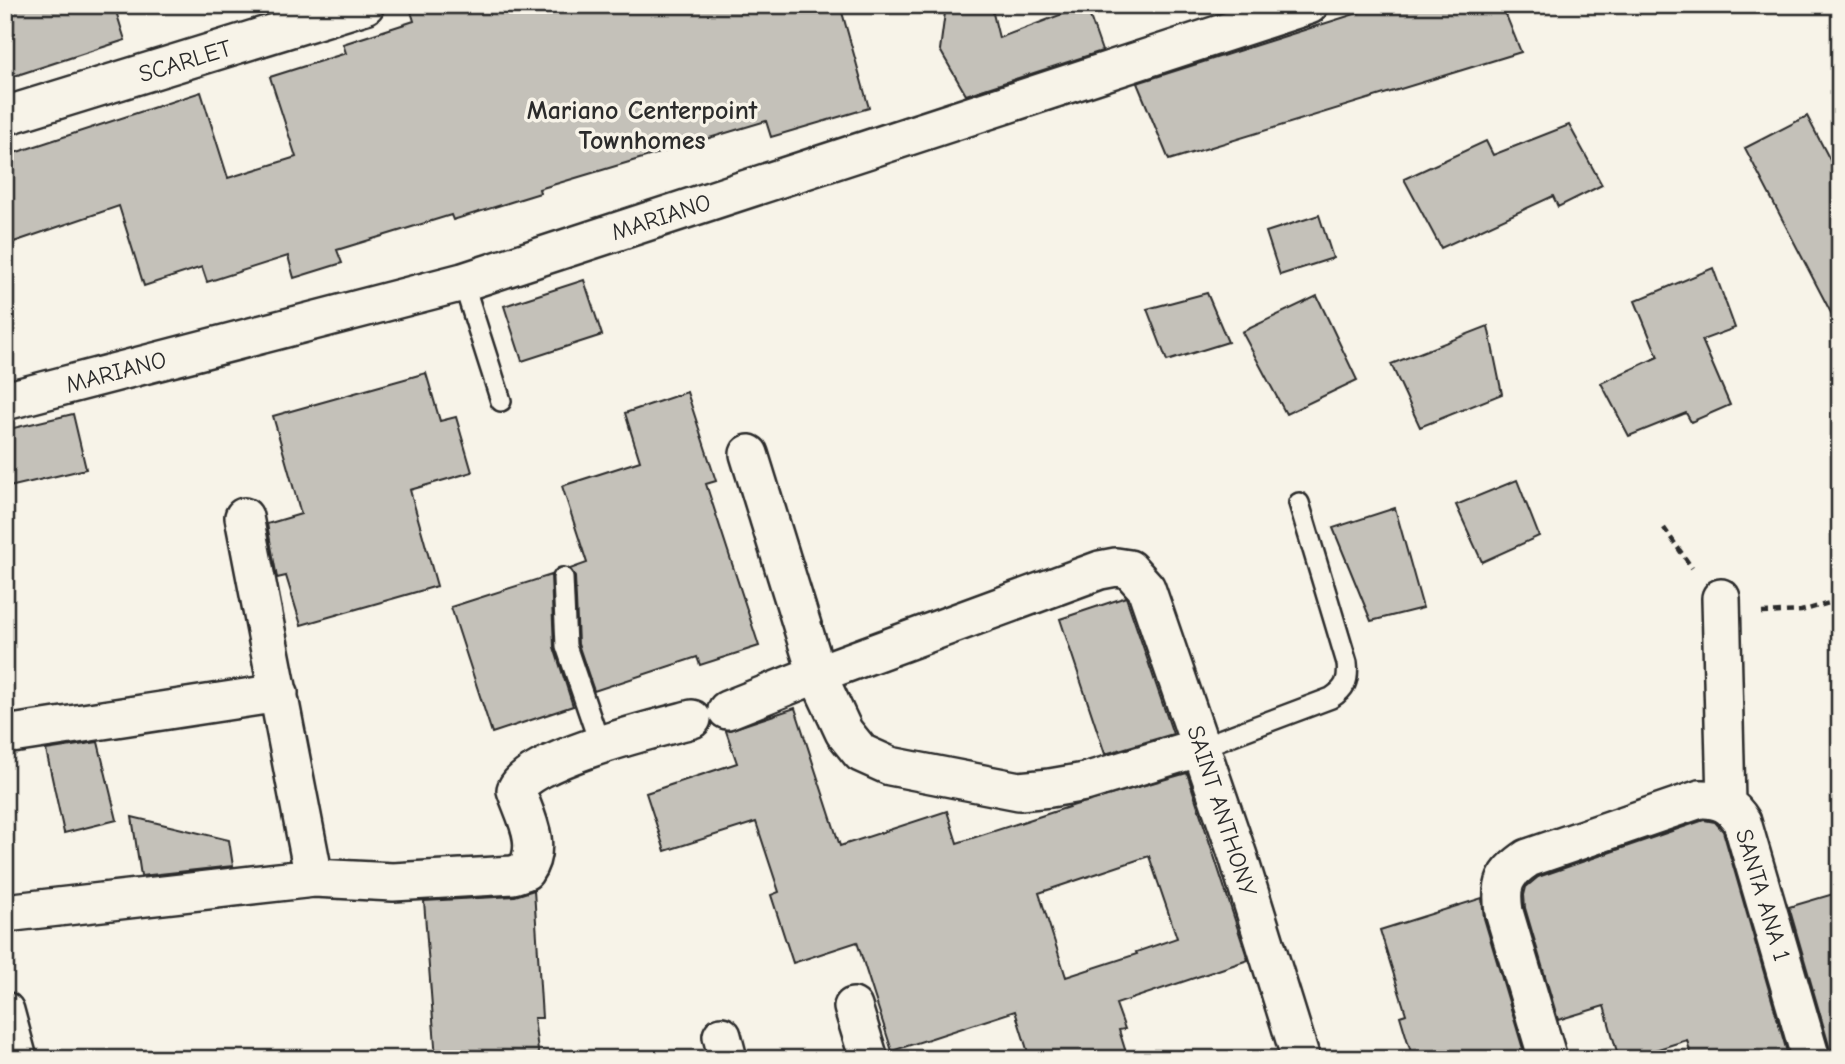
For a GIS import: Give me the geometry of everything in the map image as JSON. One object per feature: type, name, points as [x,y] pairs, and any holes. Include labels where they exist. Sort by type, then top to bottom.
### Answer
[{"type":"street","name":"SCARLET","points":[[5,116],[365,5]]},
{"type":"street","name":"MARIANO","points":[[5,401],[463,282],[1310,5]]},
{"type":"street","points":[[749,454],[817,674],[844,732],[862,752],[890,766],[1020,790],[1085,782],[1201,747]]},
{"type":"street","points":[[244,517],[314,878]]},
{"type":"street","name":"SAINT ANTHONY","points":[[817,674],[1100,570],[1116,567],[1129,569],[1146,588],[1238,856],[1301,1059]]},
{"type":"street","points":[[1721,598],[1726,803]]},
{"type":"street","points":[[727,710],[817,674]]},
{"type":"street","points":[[5,735],[279,693]]},
{"type":"street","points":[[5,913],[314,878],[424,881],[499,876],[524,871],[534,853],[534,843],[516,790],[519,782],[545,766],[600,745],[692,719]]},
{"type":"street","name":"SANTA ANA 1","points":[[1548,1059],[1504,912],[1502,895],[1506,878],[1528,858],[1700,799],[1726,803],[1742,822],[1811,1059]]},
{"type":"street","points":[[853,1007],[869,1059]]},
{"type":"street","points":[[5,1012],[18,1059]]},
{"type":"lane","points":[[463,282],[500,401]]},
{"type":"lane","points":[[1201,747],[1331,698],[1341,692],[1347,683],[1347,663],[1299,503]]},
{"type":"lane","points":[[563,578],[566,646],[600,745]]},
{"type":"building","points":[[5,5],[114,5],[125,40],[5,79]]},
{"type":"building","points":[[409,5],[840,5],[869,108],[771,137],[766,121],[539,189],[540,193],[453,220],[451,215],[337,250],[342,263],[294,278],[288,256],[207,282],[202,267],[144,286],[119,206],[5,245],[5,156],[201,92],[228,178],[296,157],[270,77],[346,53],[343,44],[414,21]]},
{"type":"building","points":[[946,5],[991,5],[999,38],[1086,5],[1102,51],[966,95],[940,50]]},
{"type":"building","points":[[1383,5],[1502,5],[1521,52],[1169,160],[1137,83]]},
{"type":"building","points":[[1807,116],[1840,179],[1840,330],[1745,148]]},
{"type":"building","points":[[1569,125],[1602,185],[1558,207],[1553,196],[1441,248],[1404,179],[1486,141],[1493,155]]},
{"type":"building","points":[[1319,215],[1333,258],[1280,275],[1266,232]]},
{"type":"building","points":[[1713,268],[1735,328],[1702,340],[1730,405],[1691,422],[1686,413],[1629,436],[1601,383],[1658,357],[1635,301]]},
{"type":"building","points":[[584,280],[602,335],[522,361],[504,306]]},
{"type":"building","points":[[1207,293],[1228,342],[1167,361],[1147,309]]},
{"type":"building","points":[[1317,296],[1357,380],[1286,414],[1242,332]]},
{"type":"building","points":[[1488,326],[1502,394],[1420,427],[1391,364]]},
{"type":"building","points":[[426,373],[440,421],[456,417],[472,472],[410,490],[437,586],[301,625],[286,576],[277,578],[267,524],[301,514],[273,416]]},
{"type":"building","points":[[687,392],[716,481],[706,484],[759,646],[700,665],[697,657],[594,691],[578,644],[575,577],[570,569],[587,563],[562,486],[640,461],[625,413]]},
{"type":"building","points":[[73,414],[86,469],[5,488],[5,430]]},
{"type":"building","points":[[1517,480],[1539,536],[1482,562],[1456,505]]},
{"type":"building","points":[[1395,508],[1423,608],[1371,621],[1333,528]]},
{"type":"building","points":[[551,575],[554,647],[573,706],[492,733],[451,607]]},
{"type":"building","points":[[1126,597],[1173,734],[1105,754],[1060,619]]},
{"type":"building","points":[[795,708],[840,846],[947,811],[957,843],[1187,773],[1248,960],[1116,1004],[1125,1029],[1119,1030],[1128,1059],[1030,1059],[1015,1011],[892,1051],[857,942],[793,963],[771,895],[779,892],[756,822],[665,851],[646,793],[737,763],[726,731]],"holes":[[[1149,856],[1177,938],[1066,977],[1039,893]]]},
{"type":"building","points":[[98,742],[117,820],[64,833],[46,750]]},
{"type":"building","points":[[132,817],[229,840],[233,866],[141,876]]},
{"type":"building","points":[[1704,820],[1715,822],[1723,831],[1789,1059],[1692,1059],[1687,1040],[1619,1059],[1604,1006],[1558,1020],[1525,908],[1526,887],[1538,877]]},
{"type":"building","points":[[534,890],[542,1018],[534,1018],[539,1059],[436,1059],[424,901],[515,896]]},
{"type":"building","points":[[1840,892],[1840,1047],[1830,1049],[1789,907]]},
{"type":"building","points":[[1482,898],[1484,918],[1526,1059],[1413,1059],[1400,1016],[1406,1014],[1380,930]]},
{"type":"district","name":"Mariano Centerpoint Townhomes","points":[[642,126]]}]
